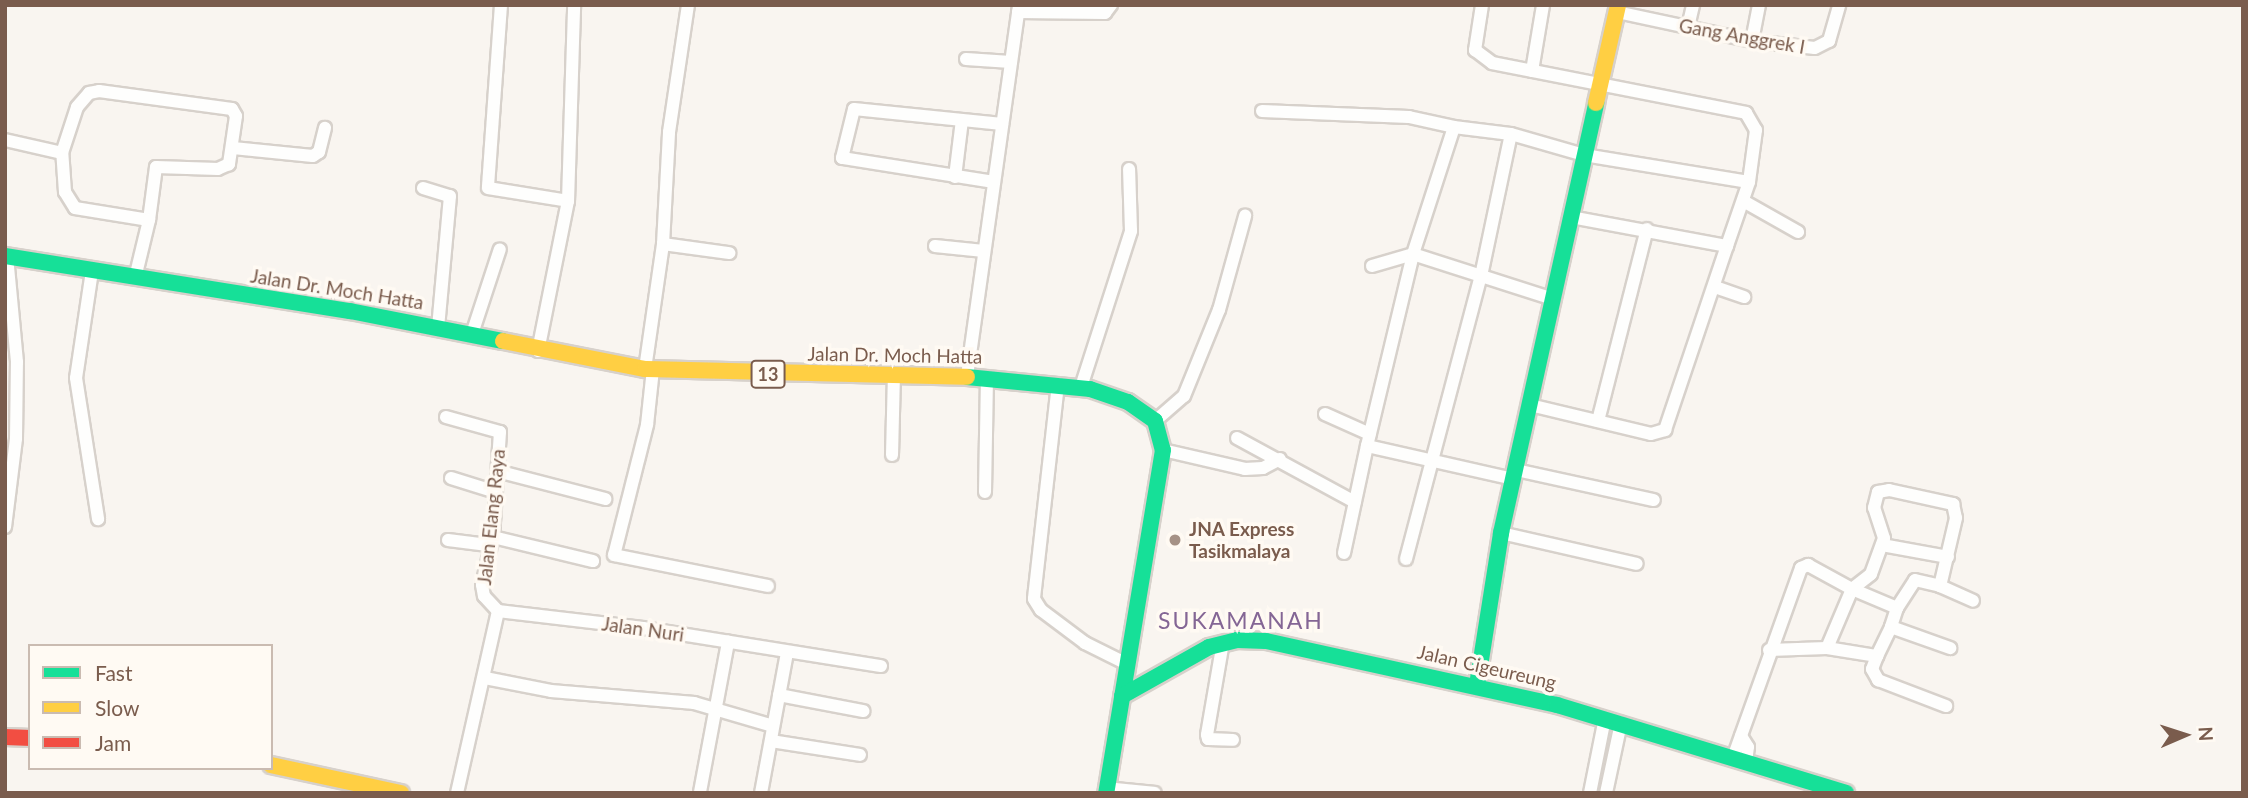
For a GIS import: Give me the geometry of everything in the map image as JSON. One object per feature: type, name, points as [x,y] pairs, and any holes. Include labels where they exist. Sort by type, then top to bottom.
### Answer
[{"type":"main road","points":[[1477,685],[1502,533],[1617,9]]},
{"type":"main road","name":"Jalan Dr. Moch Hatta","points":[[6,256],[438,327],[538,351],[649,369],[967,376],[1081,387],[1128,402],[1155,421]]},
{"type":"main road","points":[[1106,791],[1163,450],[1155,421]]},
{"type":"main road","name":"Jalan Cigeureung","points":[[1122,696],[1223,642],[1275,643],[1477,685],[1613,720],[1846,793]]},
{"type":"main road","points":[[5,737],[28,738]]},
{"type":"main road","points":[[273,765],[364,788],[401,793]]},
{"type":"street","points":[[501,5],[488,188],[568,201]]},
{"type":"street","points":[[538,351],[568,201],[574,5]]},
{"type":"street","points":[[688,5],[669,132],[663,244],[649,369],[647,425],[614,555],[768,586]]},
{"type":"street","points":[[967,376],[1018,8],[1105,13],[1111,5]]},
{"type":"street","points":[[1482,5],[1474,41],[1483,58],[1532,71],[1746,113],[1756,130],[1745,202],[1727,246],[1665,430],[1651,434],[1530,405]]},
{"type":"street","points":[[1532,71],[1543,5]]},
{"type":"street","points":[[1688,27],[1693,5]]},
{"type":"street","points":[[1752,41],[1759,5]]},
{"type":"street","name":"Gang Anggrek I","points":[[1617,9],[1752,41],[1821,48],[1829,41],[1839,5]]},
{"type":"street","points":[[966,58],[1011,62]]},
{"type":"street","points":[[135,278],[149,220],[153,169],[160,165],[226,168],[233,148],[232,109],[99,91],[89,93],[77,107],[62,153],[65,192],[75,208],[149,220]]},
{"type":"street","points":[[994,182],[842,158],[852,109],[1002,124]]},
{"type":"street","points":[[1262,111],[1409,117],[1454,127],[1511,134],[1584,155],[1749,182]]},
{"type":"street","points":[[955,177],[962,120]]},
{"type":"street","points":[[1344,553],[1413,254],[1454,127]]},
{"type":"street","points":[[233,148],[313,156],[319,152],[325,128]]},
{"type":"street","points":[[1406,559],[1481,276],[1511,134]]},
{"type":"street","points":[[5,140],[62,153]]},
{"type":"street","points":[[1081,387],[1131,231],[1129,169]]},
{"type":"street","points":[[423,188],[450,196],[438,327]]},
{"type":"street","points":[[1745,202],[1798,232]]},
{"type":"street","points":[[1155,421],[1184,396],[1219,310],[1245,216]]},
{"type":"street","points":[[1571,217],[1727,246]]},
{"type":"street","points":[[1598,421],[1647,229]]},
{"type":"street","points":[[663,244],[729,253]]},
{"type":"street","points":[[935,246],[984,251]]},
{"type":"street","points":[[472,334],[500,249]]},
{"type":"street","points":[[1372,266],[1413,254],[1553,299]]},
{"type":"street","points":[[5,527],[16,439],[17,362],[6,256]]},
{"type":"street","points":[[92,271],[76,378],[99,519]]},
{"type":"street","points":[[1715,287],[1744,297]]},
{"type":"street","points":[[892,455],[894,375]]},
{"type":"street","points":[[985,492],[988,377]]},
{"type":"street","points":[[1058,384],[1034,599],[1041,610],[1085,643],[1127,664]]},
{"type":"street","points":[[1325,414],[1369,440],[1433,461],[1654,500]]},
{"type":"street","name":"Jalan Elang Raya","points":[[446,417],[499,429],[491,541],[482,591],[498,611]]},
{"type":"street","points":[[1237,438],[1355,502]]},
{"type":"street","points":[[1163,450],[1245,469],[1263,468],[1280,459]]},
{"type":"street","points":[[497,471],[605,499]]},
{"type":"street","points":[[450,478],[496,492]]},
{"type":"street","points":[[1827,648],[1852,589],[1871,574],[1882,545],[1884,533],[1874,501],[1878,492],[1889,490],[1953,504],[1956,518],[1940,586]]},
{"type":"street","points":[[1502,533],[1637,564]]},
{"type":"street","points":[[448,540],[491,541],[593,561]]},
{"type":"street","points":[[1882,545],[1948,557]]},
{"type":"street","points":[[1740,759],[1748,747],[1741,736],[1769,650],[1801,568],[1808,565],[1852,589],[1897,608]]},
{"type":"street","points":[[1946,706],[1878,680],[1872,669],[1897,608],[1915,580],[1940,586],[1973,601]]},
{"type":"street","points":[[457,793],[498,611]]},
{"type":"street","name":"Jalan Nuri","points":[[498,611],[881,666]]},
{"type":"street","points":[[1891,627],[1950,648]]},
{"type":"street","points":[[700,792],[713,708],[728,642]]},
{"type":"street","points":[[1223,642],[1207,735],[1208,739],[1233,740]]},
{"type":"street","points":[[1769,650],[1827,648],[1877,656]]},
{"type":"street","points":[[761,793],[787,653]]},
{"type":"street","points":[[485,678],[551,691],[655,697],[713,708],[733,718],[773,726]]},
{"type":"street","points":[[779,695],[863,711]]},
{"type":"street","points":[[1590,793],[1613,720]]},
{"type":"street","points":[[1606,793],[1613,720]]},
{"type":"street","points":[[771,741],[860,755]]},
{"type":"street","points":[[1106,791],[1155,793]]},
{"type":"traffic: fast","points":[[1477,685],[1501,533],[1596,103]]},
{"type":"traffic: fast","points":[[5,256],[350,311],[503,341]]},
{"type":"traffic: fast","points":[[967,377],[1090,389],[1128,402],[1155,421],[1163,450],[1106,793]]},
{"type":"traffic: fast","points":[[1122,696],[1209,647],[1237,640],[1266,641],[1557,705],[1846,793]]},
{"type":"traffic: slow","points":[[1596,103],[1618,5]]},
{"type":"traffic: slow","points":[[503,341],[645,369],[967,377]]},
{"type":"traffic: slow","points":[[273,765],[401,793]]},
{"type":"traffic: jam","points":[[5,737],[28,738]]},
{"type":"place","name":"JNA Express Tasikmalaya","points":[[1175,540]]},
{"type":"district","name":"SUKAMANAH","points":[[1241,620]]}]
